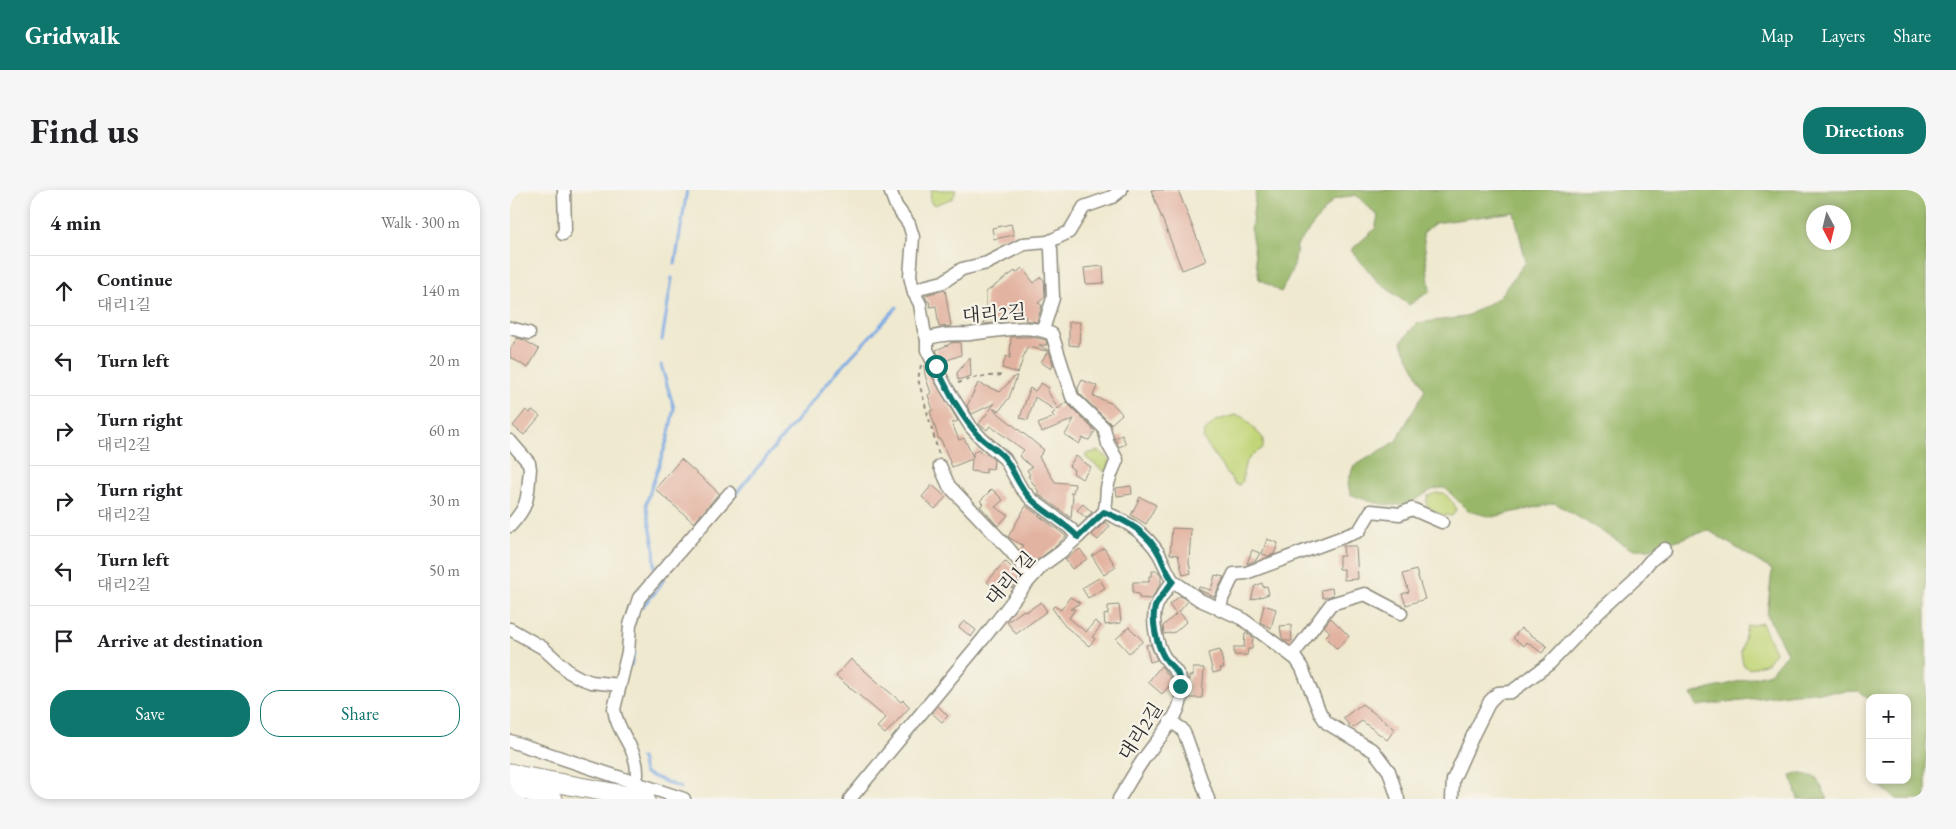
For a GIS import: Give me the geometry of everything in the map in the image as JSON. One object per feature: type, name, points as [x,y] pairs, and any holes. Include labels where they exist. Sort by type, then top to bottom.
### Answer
[{"type":"highway","points":[[515,779],[544,798]]},
{"type":"highway","points":[[515,779],[597,799]]},
{"type":"highway","points":[[515,779],[645,799]]},
{"type":"street","points":[[563,234],[565,230],[564,190]]},
{"type":"street","points":[[890,190],[896,206],[909,224],[913,237],[910,276],[914,294],[920,304],[927,344],[946,387],[971,427],[1006,459],[1026,494],[1070,528],[1078,537]]},
{"type":"street","points":[[914,294],[924,287],[944,282],[962,269],[986,264],[1024,244],[1048,242],[1068,232],[1084,207],[1112,197],[1121,190]]},
{"type":"street","points":[[1043,330],[1053,298],[1051,249],[1048,242]]},
{"type":"street","points":[[510,328],[529,333]]},
{"type":"street","name":"대리2길","points":[[927,344],[936,335],[990,332],[1012,328],[1043,330],[1052,334],[1072,397],[1104,428],[1108,444],[1117,460],[1111,474],[1104,512]]},
{"type":"street","points":[[510,441],[529,463],[530,469],[526,504],[510,526]]},
{"type":"street","points":[[940,466],[949,486],[1009,549],[1032,577]]},
{"type":"street","points":[[633,781],[637,775],[636,756],[615,717],[614,709],[628,652],[630,625],[639,598],[730,493]]},
{"type":"street","points":[[1220,610],[1222,599],[1234,574],[1246,573],[1359,530],[1371,511],[1400,514],[1412,509],[1442,522]]},
{"type":"street","points":[[1104,512],[1125,522],[1149,539],[1160,555],[1166,572],[1173,581],[1200,600],[1241,618],[1292,656],[1302,668],[1323,718],[1334,728],[1374,751],[1389,771],[1398,799]]},
{"type":"street","name":"대리1길","points":[[850,799],[1042,565],[1062,552],[1104,512]]},
{"type":"street","points":[[1452,799],[1453,780],[1490,701],[1498,694],[1511,692],[1549,664],[1598,612],[1635,579],[1650,561],[1665,549]]},
{"type":"street","name":"대리2길","points":[[1119,799],[1143,760],[1175,715],[1179,705],[1181,696],[1180,675],[1164,658],[1159,647],[1154,617],[1156,607],[1173,581]]},
{"type":"street","points":[[1292,656],[1331,604],[1365,594],[1401,613]]},
{"type":"street","points":[[510,629],[544,648],[569,672],[580,678],[591,682],[620,684]]},
{"type":"street","points":[[1170,721],[1182,730],[1186,737],[1208,799]]},
{"type":"street","points":[[510,741],[684,799]]},
{"type":"path","points":[[927,344],[918,379],[938,451],[940,466]]},
{"type":"path","points":[[946,387],[977,377],[1004,375]]},
{"type":"green space","points":[[931,190],[956,190],[953,198],[935,205],[930,200]]},
{"type":"green space","points":[[1256,190],[1926,190],[1926,799],[1896,799],[1878,784],[1911,784],[1911,694],[1866,694],[1866,697],[1859,691],[1795,693],[1697,706],[1691,694],[1770,673],[1787,653],[1767,615],[1772,570],[1708,530],[1650,549],[1631,549],[1555,503],[1492,517],[1468,511],[1445,488],[1434,489],[1414,501],[1401,505],[1371,502],[1350,494],[1348,483],[1353,467],[1396,441],[1425,390],[1401,342],[1417,323],[1465,317],[1498,298],[1526,262],[1514,212],[1435,223],[1423,233],[1430,291],[1409,305],[1378,282],[1351,250],[1375,229],[1378,216],[1356,195],[1333,200],[1297,245],[1294,266],[1281,292],[1259,279],[1251,231]]},
{"type":"green space","points":[[1235,415],[1243,417],[1263,438],[1263,448],[1247,461],[1243,481],[1239,485],[1235,484],[1203,439],[1204,432],[1215,421]]},
{"type":"green space","points":[[1099,451],[1110,462],[1107,471],[1104,471],[1086,458],[1086,454]]},
{"type":"green space","points":[[1444,493],[1454,504],[1456,510],[1452,516],[1437,513],[1426,503],[1428,496]]},
{"type":"green space","points":[[1762,623],[1775,652],[1767,663],[1750,669],[1743,665],[1741,652],[1747,626]]},
{"type":"green space","points":[[1797,773],[1816,777],[1828,799],[1798,799],[1791,775]]},
{"type":"building","points":[[1151,190],[1178,190],[1206,261],[1182,270]]},
{"type":"building","points":[[1011,224],[1014,235],[994,239],[992,228]]},
{"type":"building","points":[[1103,266],[1104,283],[1086,284],[1084,268]]},
{"type":"building","points":[[1022,268],[1034,283],[1041,277],[1044,280],[1045,297],[1038,303],[1042,305],[1037,322],[1025,320],[1026,317],[1004,311],[1001,322],[984,324],[989,308],[986,307],[986,292]]},
{"type":"building","points":[[945,290],[951,326],[939,327],[936,306],[930,307],[925,295]]},
{"type":"building","points":[[1069,322],[1080,322],[1079,346],[1069,345]]},
{"type":"building","points":[[1011,337],[1032,337],[1046,340],[1047,345],[1039,345],[1049,351],[1053,365],[1051,369],[1041,362],[1048,351],[1027,347],[1018,373],[1002,368],[1006,356],[1010,358]]},
{"type":"building","points":[[517,338],[539,349],[528,368],[510,357],[510,349]]},
{"type":"building","points":[[960,342],[961,355],[942,362],[936,350],[950,343]]},
{"type":"building","points":[[970,357],[971,376],[958,380],[957,373]]},
{"type":"building","points":[[924,366],[926,366],[958,421],[952,423],[959,440],[964,438],[973,457],[973,453],[978,449],[982,453],[987,454],[994,460],[993,469],[986,468],[986,473],[971,471],[972,459],[952,467],[941,440],[939,440],[930,411],[933,410],[928,395],[931,393]]},
{"type":"building","points":[[1017,376],[1009,398],[999,411],[993,409],[1044,450],[1039,457],[1055,482],[1075,484],[1073,493],[1070,493],[1073,496],[1071,518],[1037,493],[1039,492],[1028,476],[1030,475],[1027,470],[1032,467],[1019,456],[1024,450],[990,426],[987,430],[979,424],[995,403],[972,414],[967,406],[978,383],[1000,392]]},
{"type":"building","points":[[1082,380],[1097,386],[1093,396],[1113,404],[1122,414],[1111,424],[1079,393],[1078,388]]},
{"type":"building","points":[[1041,383],[1049,388],[1047,390],[1058,409],[1066,402],[1095,431],[1089,440],[1082,438],[1079,444],[1065,435],[1074,419],[1042,432],[1038,424],[1054,417],[1052,414],[1056,411],[1035,397],[1028,420],[1020,418],[1030,388],[1035,391]]},
{"type":"building","points":[[526,410],[530,413],[532,410],[540,416],[524,435],[513,426]]},
{"type":"building","points":[[1122,435],[1126,444],[1119,447],[1115,438]]},
{"type":"building","points":[[1076,456],[1091,467],[1082,479],[1073,473],[1074,470],[1069,466]]},
{"type":"building","points":[[681,459],[719,493],[694,523],[655,489]]},
{"type":"building","points":[[932,485],[946,497],[935,509],[922,497]]},
{"type":"building","points":[[1131,486],[1132,494],[1117,496],[1116,488]]},
{"type":"building","points":[[992,489],[1003,500],[995,507],[1008,515],[998,526],[980,506],[983,504],[980,501]]},
{"type":"building","points":[[1140,497],[1156,505],[1146,524],[1131,515]]},
{"type":"building","points":[[1083,504],[1092,512],[1086,518],[1077,510]]},
{"type":"building","points":[[1026,506],[1066,536],[1032,564],[1020,550],[1024,546],[1008,537]]},
{"type":"building","points":[[1105,522],[1110,526],[1098,540],[1092,535]]},
{"type":"building","points":[[1172,528],[1191,529],[1189,562],[1191,573],[1183,575],[1178,555],[1170,554]]},
{"type":"building","points":[[1267,539],[1278,543],[1274,554],[1268,556],[1262,554]]},
{"type":"building","points":[[1343,546],[1356,546],[1358,579],[1344,580],[1344,569],[1339,569],[1339,556],[1344,556]]},
{"type":"building","points":[[1104,548],[1116,567],[1104,575],[1092,556]]},
{"type":"building","points":[[1080,549],[1087,559],[1072,569],[1065,559]]},
{"type":"building","points":[[1252,550],[1260,553],[1256,560],[1247,564]]},
{"type":"building","points":[[1005,561],[1021,577],[1012,588],[1007,584],[1000,592],[987,582]]},
{"type":"building","points":[[1416,570],[1425,599],[1406,605],[1402,594],[1409,592],[1403,574]]},
{"type":"building","points":[[1152,571],[1158,571],[1161,583],[1151,599],[1139,598],[1139,594],[1133,593],[1133,582],[1149,582],[1149,576],[1152,576]]},
{"type":"building","points":[[1215,575],[1224,577],[1214,597],[1198,589],[1199,587],[1211,590]]},
{"type":"building","points":[[1099,578],[1105,588],[1088,598],[1082,588]]},
{"type":"building","points":[[1262,583],[1263,587],[1267,586],[1269,594],[1251,600],[1255,586]]},
{"type":"building","points":[[1332,588],[1333,595],[1323,598],[1321,590]]},
{"type":"building","points":[[1180,596],[1188,601],[1179,612],[1187,621],[1175,632],[1164,634],[1163,626],[1176,614],[1169,605]]},
{"type":"building","points":[[1070,597],[1080,603],[1070,609],[1075,609],[1069,618],[1086,632],[1095,621],[1101,626],[1092,637],[1095,639],[1089,646],[1065,626],[1052,608],[1054,606],[1061,610]]},
{"type":"building","points":[[1041,602],[1047,611],[1016,634],[1007,622],[1024,610],[1026,612]]},
{"type":"building","points":[[1119,605],[1121,623],[1105,625],[1104,615],[1108,614],[1108,606]]},
{"type":"building","points":[[1264,605],[1276,609],[1271,628],[1260,622]]},
{"type":"building","points":[[1331,618],[1349,636],[1337,649],[1325,637],[1330,632],[1324,626]]},
{"type":"building","points":[[964,621],[976,630],[971,637],[959,627]]},
{"type":"building","points":[[1291,625],[1292,641],[1286,641],[1282,638],[1280,626]]},
{"type":"building","points":[[1129,627],[1143,641],[1129,653],[1116,639]]},
{"type":"building","points":[[1521,628],[1547,646],[1542,653],[1527,642],[1524,646],[1513,638]]},
{"type":"building","points":[[1245,633],[1253,637],[1252,649],[1248,649],[1247,655],[1234,655],[1234,647],[1244,647]]},
{"type":"building","points":[[1150,644],[1157,660],[1150,662],[1146,645]]},
{"type":"building","points":[[1220,650],[1224,668],[1220,668],[1221,671],[1213,673],[1208,653]]},
{"type":"building","points":[[851,659],[901,702],[903,700],[910,707],[885,734],[877,727],[886,718],[836,676]]},
{"type":"building","points":[[1161,666],[1173,682],[1162,694],[1148,682]]},
{"type":"building","points":[[1193,668],[1204,668],[1202,698],[1189,698],[1189,676],[1193,676]]},
{"type":"building","points":[[1362,704],[1395,729],[1387,740],[1362,721],[1352,728],[1343,718]]},
{"type":"building","points":[[938,706],[948,716],[942,722],[932,713]]},
{"type":"waterway","points":[[675,264],[687,190]]},
{"type":"waterway","points":[[662,340],[672,278]]},
{"type":"waterway","points":[[734,496],[834,375],[897,307]]},
{"type":"waterway","points":[[655,569],[654,546],[646,504],[668,438],[674,408],[661,365]]},
{"type":"waterway","points":[[642,607],[658,589],[664,578]]},
{"type":"waterway","points":[[631,665],[634,652]]},
{"type":"waterway","points":[[641,758],[644,773],[681,788]]},
{"type":"route","points":[[936,366],[958,408],[971,427],[1006,459],[1021,488],[1031,499],[1070,528],[1078,537],[1104,512],[1139,530],[1149,539],[1160,555],[1166,572],[1173,581],[1156,607],[1154,617],[1159,647],[1164,658],[1180,675],[1180,686]]}]
